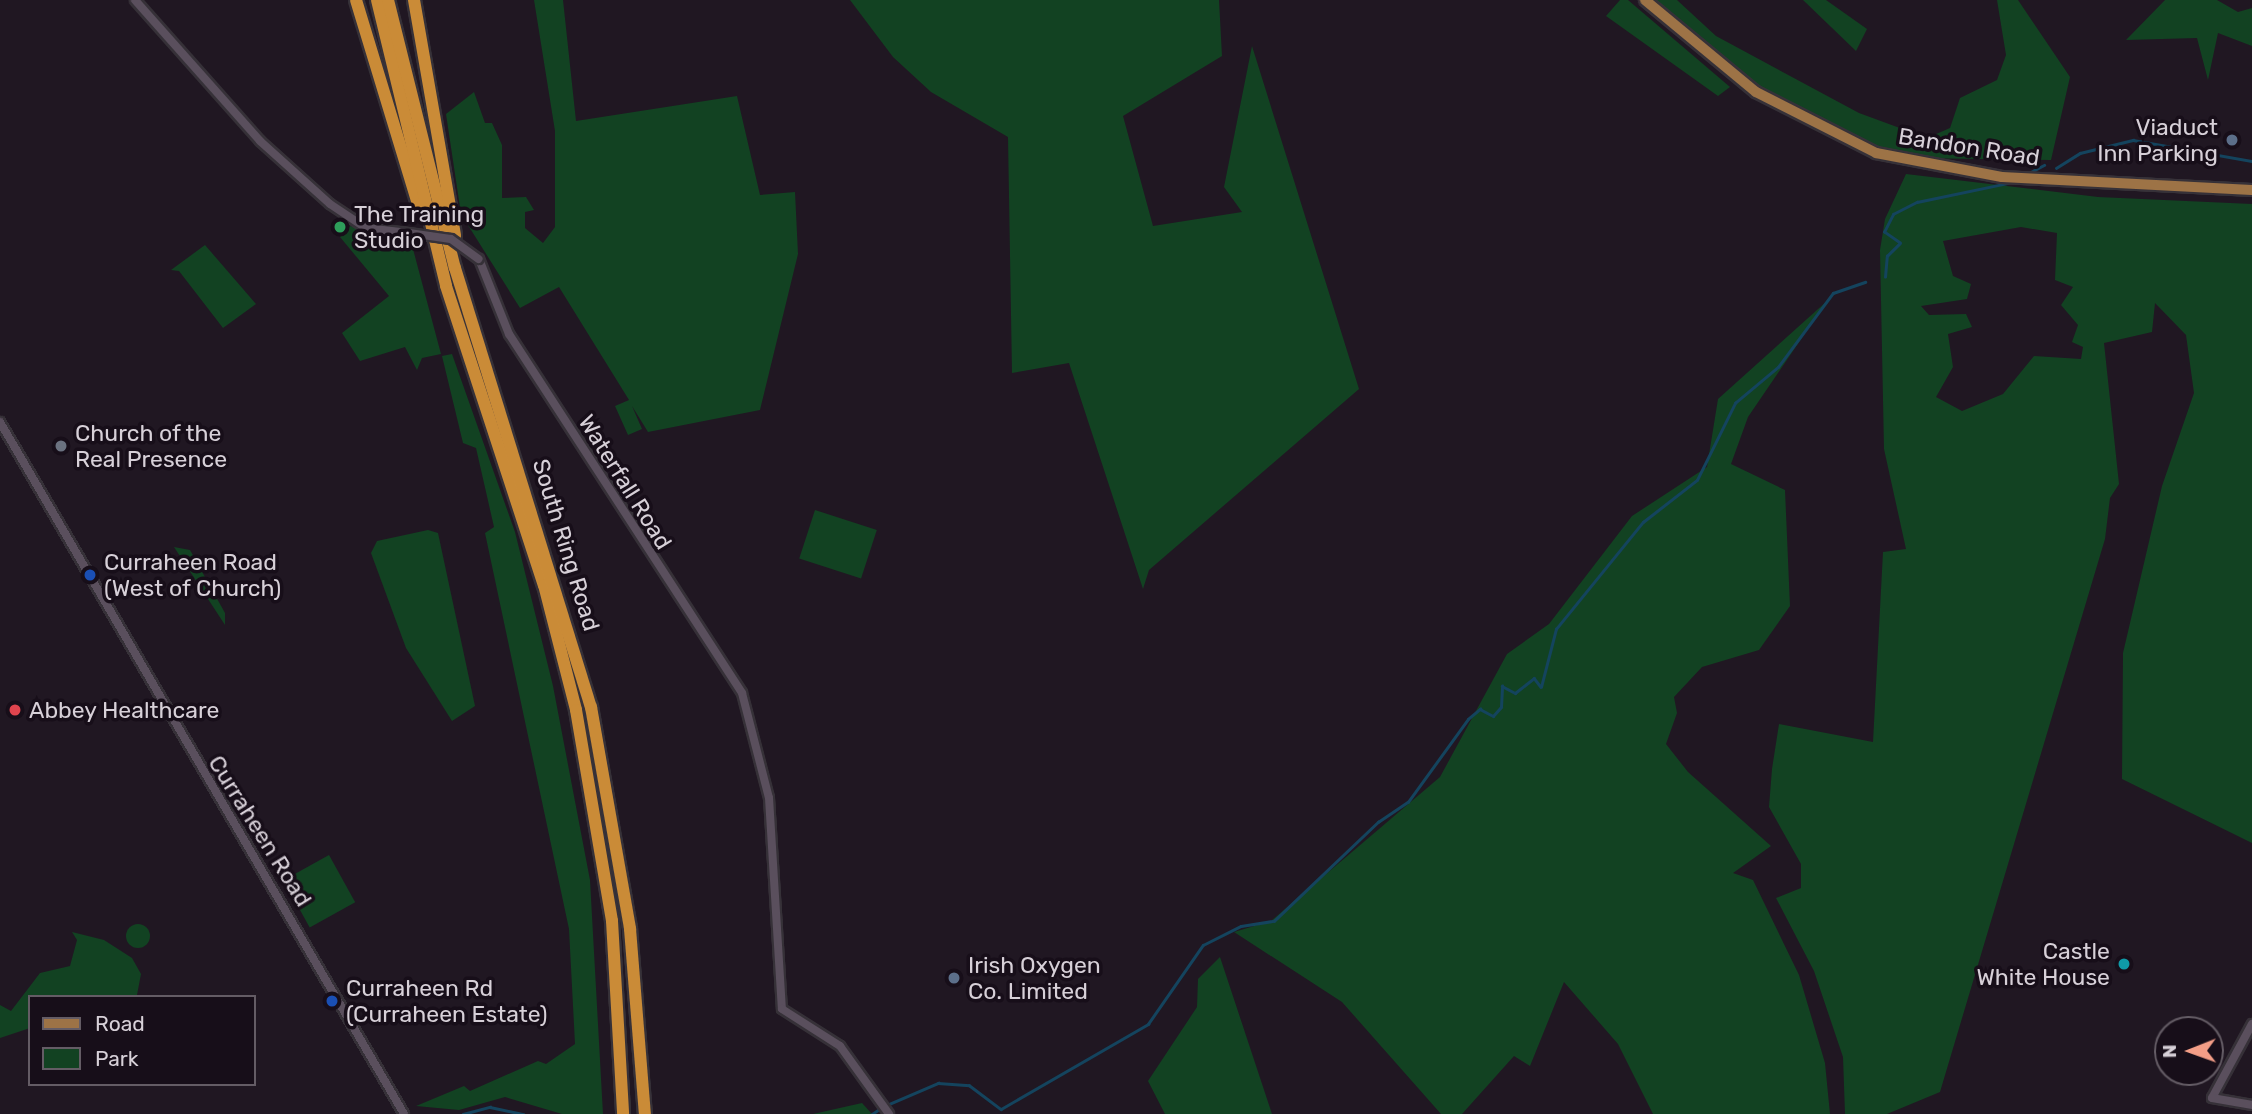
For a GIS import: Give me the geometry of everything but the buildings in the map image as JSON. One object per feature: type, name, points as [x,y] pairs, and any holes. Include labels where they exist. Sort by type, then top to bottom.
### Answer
[{"type":"highway","points":[[356,0],[446,286]]},
{"type":"highway","name":"South Ring Road","points":[[377,0],[446,286],[544,585],[576,710],[612,921],[623,1114]]},
{"type":"highway","name":"South Ring Road","points":[[388,0],[426,163],[591,708],[620,852],[645,1064],[648,1114]]},
{"type":"highway","points":[[414,0],[444,189],[483,351]]},
{"type":"main road","name":"Bandon Road","points":[[1645,0],[1756,92],[1876,153],[2001,177],[2252,190]]},
{"type":"street","name":"Waterfall Road","points":[[135,0],[260,141],[330,204],[366,228],[451,239],[479,259],[509,334],[743,693],[769,798],[778,1000],[788,1016],[839,1046],[884,1110]]},
{"type":"street","name":"Curraheen Road","points":[[0,422],[404,1114]]},
{"type":"street","points":[[2252,1024],[2212,1098],[2252,1105]]},
{"type":"green space","points":[[534,0],[563,0],[576,121],[737,96],[760,195],[795,192],[798,254],[760,410],[648,432],[632,406],[642,429],[628,435],[615,406],[629,400],[559,287],[520,308],[461,214],[446,114],[474,92],[485,123],[492,123],[502,145],[502,198],[526,197],[534,210],[525,212],[525,228],[543,243],[555,227],[555,131]]},
{"type":"green space","points":[[850,0],[1219,0],[1222,56],[1123,116],[1153,226],[1242,212],[1224,187],[1252,46],[1359,389],[1149,570],[1143,589],[1069,363],[1012,373],[1008,137],[931,92],[893,57]]},
{"type":"green space","points":[[1620,0],[1628,0],[1730,87],[1718,96],[1606,16]]},
{"type":"green space","points":[[1655,0],[1677,0],[1716,36],[1859,113],[1927,138],[1950,128],[1960,98],[1997,80],[2006,55],[1997,0],[2018,0],[2070,77],[2051,160],[1912,158],[1838,133],[1752,83]]},
{"type":"green space","points":[[1803,0],[1826,0],[1867,29],[1856,51]]},
{"type":"green space","points":[[2165,0],[2217,0],[2238,12],[2252,8],[2252,46],[2218,33],[2208,80],[2197,38],[2126,40]]},
{"type":"green space","points":[[1906,174],[2098,197],[2252,204],[2252,843],[2122,779],[2123,653],[2162,486],[2194,393],[2186,335],[2155,303],[2152,332],[2104,343],[2119,484],[2110,498],[2105,539],[1940,1092],[1887,1114],[1845,1114],[1843,1057],[1814,971],[1776,898],[1801,888],[1801,864],[1769,807],[1779,724],[1873,742],[1883,552],[1906,549],[1884,449],[1880,250],[1885,219]],"holes":[[[2021,227],[2057,233],[2055,280],[2073,287],[2061,305],[2078,325],[2072,342],[2083,347],[2081,359],[2034,356],[2003,394],[1962,411],[1936,397],[1953,367],[1948,334],[1972,327],[1966,314],[1929,315],[1921,306],[1967,299],[1971,284],[1953,276],[1943,241]]]},
{"type":"green space","points":[[350,226],[404,239],[413,249],[441,354],[422,358],[417,370],[405,347],[360,361],[342,333],[389,296],[340,237]]},
{"type":"green space","points":[[205,245],[256,304],[223,328],[179,271],[171,270]]},
{"type":"green space","points":[[1827,301],[1748,417],[1731,464],[1785,490],[1790,606],[1759,650],[1702,667],[1674,697],[1677,713],[1666,744],[1688,772],[1771,846],[1733,873],[1753,880],[1799,975],[1825,1063],[1830,1114],[1653,1114],[1618,1044],[1564,982],[1530,1066],[1514,1056],[1462,1114],[1441,1114],[1342,1002],[1234,932],[1271,921],[1440,777],[1507,654],[1549,624],[1632,516],[1707,467],[1718,399]]},
{"type":"green space","points":[[452,354],[515,532],[553,686],[590,880],[603,1114],[562,1114],[505,1097],[459,1110],[416,1106],[464,1086],[470,1091],[538,1061],[546,1064],[575,1044],[569,929],[485,533],[494,527],[476,448],[463,443],[442,356]]},
{"type":"green space","points":[[815,510],[877,530],[861,579],[799,559]]},
{"type":"green space","points":[[428,530],[438,533],[475,706],[452,721],[406,648],[371,553],[377,541]]},
{"type":"green space","points":[[174,547],[190,550],[225,613],[225,625]]},
{"type":"green space","points":[[329,855],[355,902],[310,927],[284,880]]},
{"type":"green space","points":[[138,924],[149,931],[150,936],[143,947],[138,948],[127,941],[126,936],[133,925]]},
{"type":"green space","points":[[72,932],[104,940],[132,958],[141,974],[137,995],[28,995],[28,1029],[0,1038],[0,1005],[11,1011],[40,973],[70,966],[77,940]]},
{"type":"green space","points":[[1220,957],[1272,1114],[1165,1114],[1148,1081],[1197,1007],[1198,979]]},
{"type":"green space","points":[[862,1103],[872,1114],[813,1114]]},
{"type":"waterway","points":[[2056,168],[2080,153],[2133,140],[2252,161]]},
{"type":"waterway","points":[[2029,173],[2044,165]]},
{"type":"waterway","points":[[1885,277],[1887,256],[1900,243],[1884,232],[1893,214],[1917,202],[2008,183]]},
{"type":"waterway","points":[[887,1105],[938,1083],[969,1085],[1001,1109],[1148,1024],[1203,945],[1241,926],[1274,921],[1378,822],[1408,802],[1468,719],[1480,709],[1493,716],[1501,707],[1502,686],[1515,693],[1534,678],[1541,687],[1556,629],[1643,522],[1697,480],[1735,403],[1778,367],[1833,293],[1865,282]]},
{"type":"waterway","points":[[463,1114],[490,1107],[523,1114]]},
{"type":"waterway","points":[[872,1114],[881,1108]]},
{"type":"place","name":"Viaduct Inn Parking","points":[[2232,140]]},
{"type":"place","name":"The Training Studio","points":[[340,227]]},
{"type":"place","name":"Church of the Real Presence","points":[[61,446]]},
{"type":"place","name":"Curraheen Road (West of Church)","points":[[90,575]]},
{"type":"place","name":"Abbey Healthcare","points":[[15,710]]},
{"type":"place","name":"Castle White House","points":[[2124,964]]},
{"type":"place","name":"Irish Oxygen Co. Limited","points":[[954,978]]},
{"type":"place","name":"Curraheen Rd (Curraheen Estate)","points":[[332,1001]]}]
